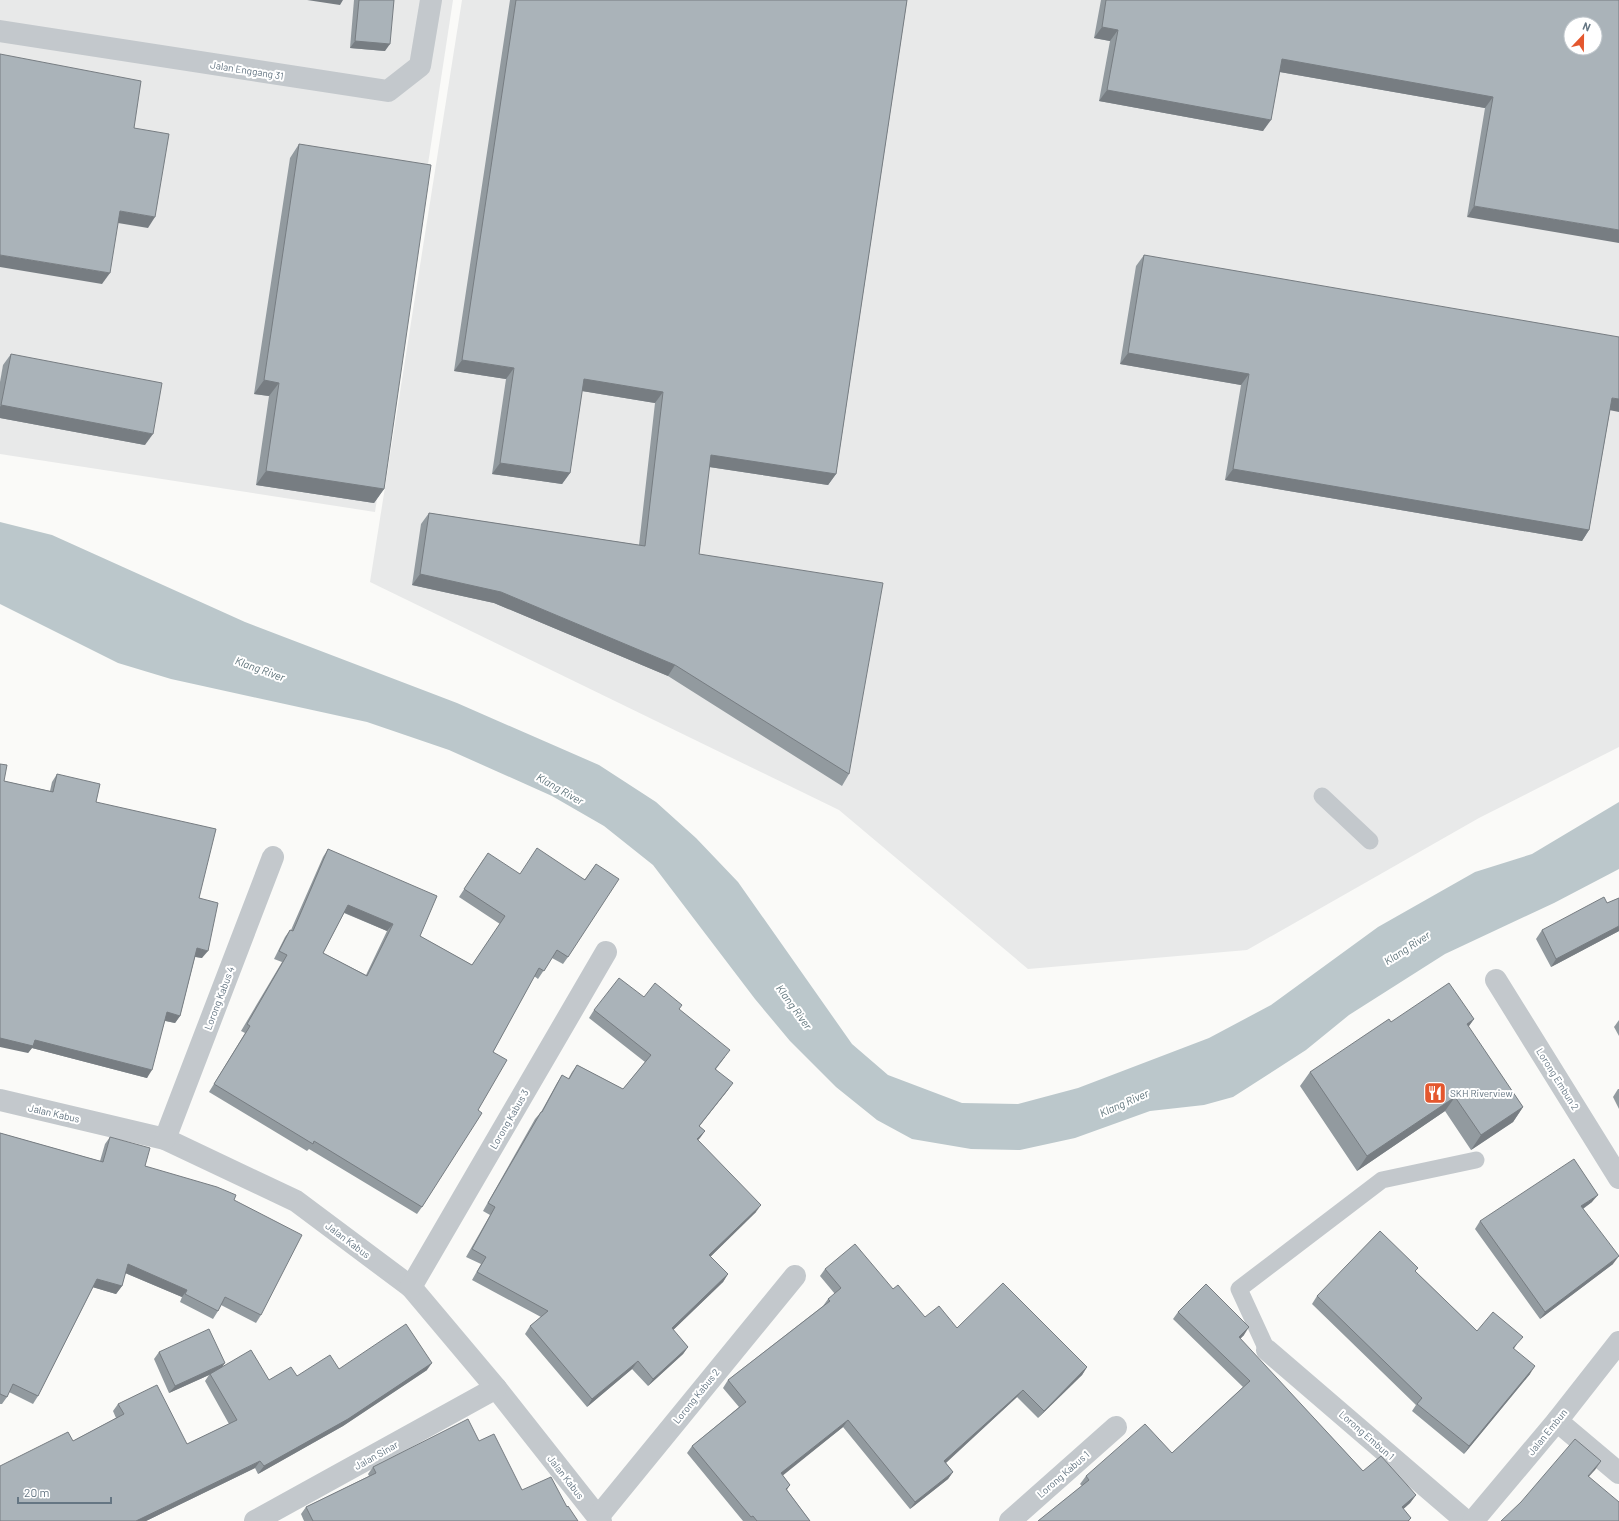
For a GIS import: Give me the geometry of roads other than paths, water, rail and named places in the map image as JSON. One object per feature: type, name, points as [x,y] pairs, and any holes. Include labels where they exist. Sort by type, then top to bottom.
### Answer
[{"type":"street","name":"Jalan Enggang 31","points":[[0,31],[388,91],[420,66],[431,0]]},
{"type":"street","name":"Lorong Kabus 4","points":[[165,1139],[273,857]]},
{"type":"street","name":"Lorong Kabus 3","points":[[411,1287],[606,952]]},
{"type":"street","name":"Lorong Embun 2","points":[[1496,980],[1619,1178]]},
{"type":"street","name":"Jalan Kabus","points":[[0,1100],[165,1139],[296,1201],[411,1287],[496,1388],[599,1519]]},
{"type":"street","name":"Lorong Kabus 2","points":[[599,1519],[795,1276]]},
{"type":"street","name":"Jalan Embun","points":[[1473,1521],[1557,1421],[1619,1342]]},
{"type":"street","name":"Lorong Embun 1","points":[[1267,1350],[1466,1521]]},
{"type":"street","name":"Jalan Sinar","points":[[255,1521],[496,1388]]},
{"type":"street","points":[[1557,1421],[1619,1473]]},
{"type":"street","name":"Lorong Kabus 1","points":[[1010,1521],[1116,1427]]},
{"type":"lane","points":[[1322,796],[1370,841]]},
{"type":"lane","points":[[1267,1350],[1240,1289],[1382,1180],[1476,1160]]},
{"type":"water","name":"Klang River","points":[[0,522],[52,535],[245,622],[457,703],[599,765],[656,802],[696,838],[738,882],[852,1044],[888,1075],[962,1103],[1018,1104],[1078,1088],[1209,1038],[1271,1005],[1378,927],[1475,872],[1532,854],[1619,802],[1619,869],[1554,903],[1445,954],[1349,1015],[1306,1050],[1233,1097],[1204,1105],[1150,1111],[1075,1138],[1020,1150],[971,1149],[912,1139],[877,1120],[836,1087],[790,1041],[755,999],[653,865],[604,826],[552,796],[449,750],[367,722],[171,679],[118,663],[0,604]]},
{"type":"place","name":"SKH Riverview","points":[[1435,1093]]}]
